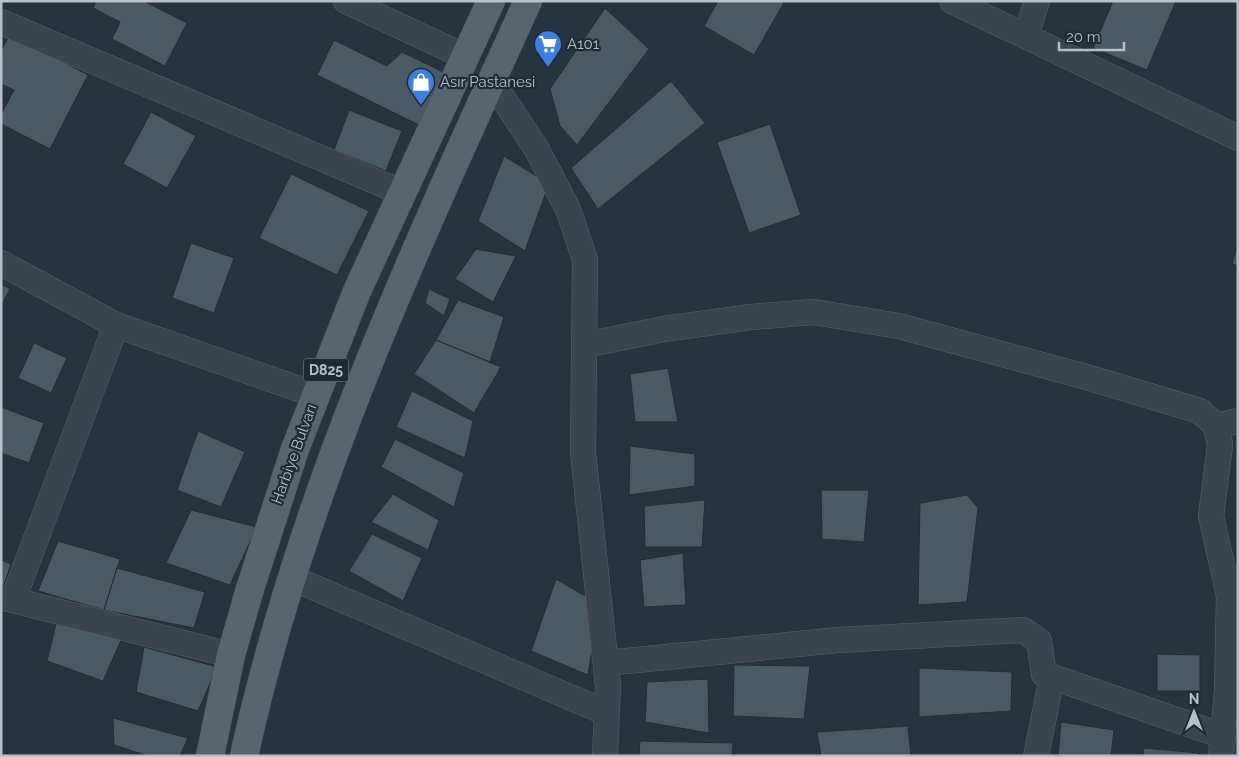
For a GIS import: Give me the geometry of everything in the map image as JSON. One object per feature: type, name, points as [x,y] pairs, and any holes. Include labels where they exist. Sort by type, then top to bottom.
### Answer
[{"type":"main road","name":"Harbiye Bulvarı","points":[[210,756],[231,655],[270,522],[316,395],[357,291],[491,1]]},
{"type":"main road","name":"D825","points":[[244,756],[258,692],[292,578],[349,409],[388,313],[528,1]]},
{"type":"street","points":[[346,1],[466,57]]},
{"type":"street","points":[[952,1],[1238,138]]},
{"type":"street","points":[[1026,35],[1037,1]]},
{"type":"street","points":[[1,22],[403,193]]},
{"type":"street","points":[[491,80],[536,148],[568,209],[585,260],[583,452],[608,686],[605,756]]},
{"type":"street","points":[[1,263],[116,325],[316,395]]},
{"type":"street","points":[[585,345],[664,329],[751,317],[814,312],[899,326],[1090,378],[1200,411],[1227,424],[1220,445],[1211,516],[1233,597],[1222,746],[1044,674],[1039,641],[1023,630],[838,640],[606,662]]},
{"type":"street","points":[[116,325],[7,598],[231,655]]},
{"type":"street","points":[[292,578],[607,712]]},
{"type":"street","points":[[1036,756],[1052,677]]},
{"type":"building","points":[[96,1],[144,1],[187,23],[165,66],[112,39],[120,22],[93,8]]},
{"type":"building","points":[[718,1],[785,1],[754,55],[704,26]]},
{"type":"building","points":[[1113,1],[1176,1],[1147,70],[1093,48]]},
{"type":"building","points":[[605,8],[649,49],[577,145],[560,126],[550,89]]},
{"type":"building","points":[[10,34],[88,75],[50,149],[1,124],[1,114],[14,90],[1,84],[1,51]]},
{"type":"building","points":[[334,40],[387,66],[402,52],[445,73],[419,125],[317,75]]},
{"type":"building","points":[[671,81],[705,123],[598,209],[571,168]]},
{"type":"building","points":[[349,110],[402,131],[386,171],[334,150]]},
{"type":"building","points":[[151,112],[196,136],[167,188],[123,164]]},
{"type":"building","points":[[770,124],[801,215],[749,233],[717,142]]},
{"type":"building","points":[[504,156],[549,184],[525,251],[478,221]]},
{"type":"building","points":[[291,174],[369,211],[337,275],[259,238]]},
{"type":"building","points":[[191,243],[234,258],[214,313],[172,298]]},
{"type":"building","points":[[1238,243],[1238,266],[1232,264]]},
{"type":"building","points":[[476,249],[516,256],[493,302],[455,279]]},
{"type":"building","points":[[1,284],[10,289],[1,306]]},
{"type":"building","points":[[429,289],[450,299],[444,316],[425,303]]},
{"type":"building","points":[[458,300],[504,317],[490,362],[436,340]]},
{"type":"building","points":[[436,340],[501,367],[474,413],[414,374]]},
{"type":"building","points":[[34,343],[67,358],[51,393],[18,378]]},
{"type":"building","points":[[668,368],[678,422],[635,422],[630,374]]},
{"type":"building","points":[[412,391],[473,421],[465,458],[396,427]]},
{"type":"building","points":[[1,407],[44,423],[29,463],[1,453]]},
{"type":"building","points":[[198,431],[245,452],[221,507],[177,490]]},
{"type":"building","points":[[395,439],[464,473],[454,507],[381,467]]},
{"type":"building","points":[[630,446],[695,454],[695,486],[629,495]]},
{"type":"building","points":[[821,490],[869,490],[864,542],[822,539]]},
{"type":"building","points":[[393,494],[439,520],[428,550],[371,522]]},
{"type":"building","points":[[967,495],[978,508],[967,602],[918,605],[920,503]]},
{"type":"building","points":[[705,500],[702,547],[645,547],[644,506]]},
{"type":"building","points":[[191,510],[257,527],[230,585],[166,563]]},
{"type":"building","points":[[372,534],[422,558],[403,601],[349,571]]},
{"type":"building","points":[[58,541],[120,559],[104,610],[38,591]]},
{"type":"building","points":[[683,553],[686,605],[644,607],[640,560]]},
{"type":"building","points":[[1,560],[11,564],[4,585],[1,585]]},
{"type":"building","points":[[117,568],[205,592],[194,628],[104,610]]},
{"type":"building","points":[[556,579],[599,604],[588,675],[531,651]]},
{"type":"building","points":[[56,624],[122,638],[103,681],[47,661]]},
{"type":"building","points":[[144,647],[217,667],[198,711],[136,692]]},
{"type":"building","points":[[1157,654],[1200,655],[1200,691],[1157,691]]},
{"type":"building","points":[[734,665],[810,666],[804,719],[733,716]]},
{"type":"building","points":[[919,668],[1012,672],[1011,711],[919,717]]},
{"type":"building","points":[[708,679],[709,733],[645,722],[647,682]]},
{"type":"building","points":[[113,718],[188,738],[180,756],[148,756],[114,745]]},
{"type":"building","points":[[1061,722],[1114,730],[1111,756],[1058,756]]},
{"type":"building","points":[[908,726],[911,756],[821,756],[817,732]]},
{"type":"building","points":[[640,741],[733,743],[732,756],[639,756]]},
{"type":"building","points":[[1144,748],[1199,753],[1199,756],[1143,756]]},
{"type":"place","name":"A101","points":[[548,68]]},
{"type":"place","name":"Asır Pastanesi","points":[[421,106]]}]
